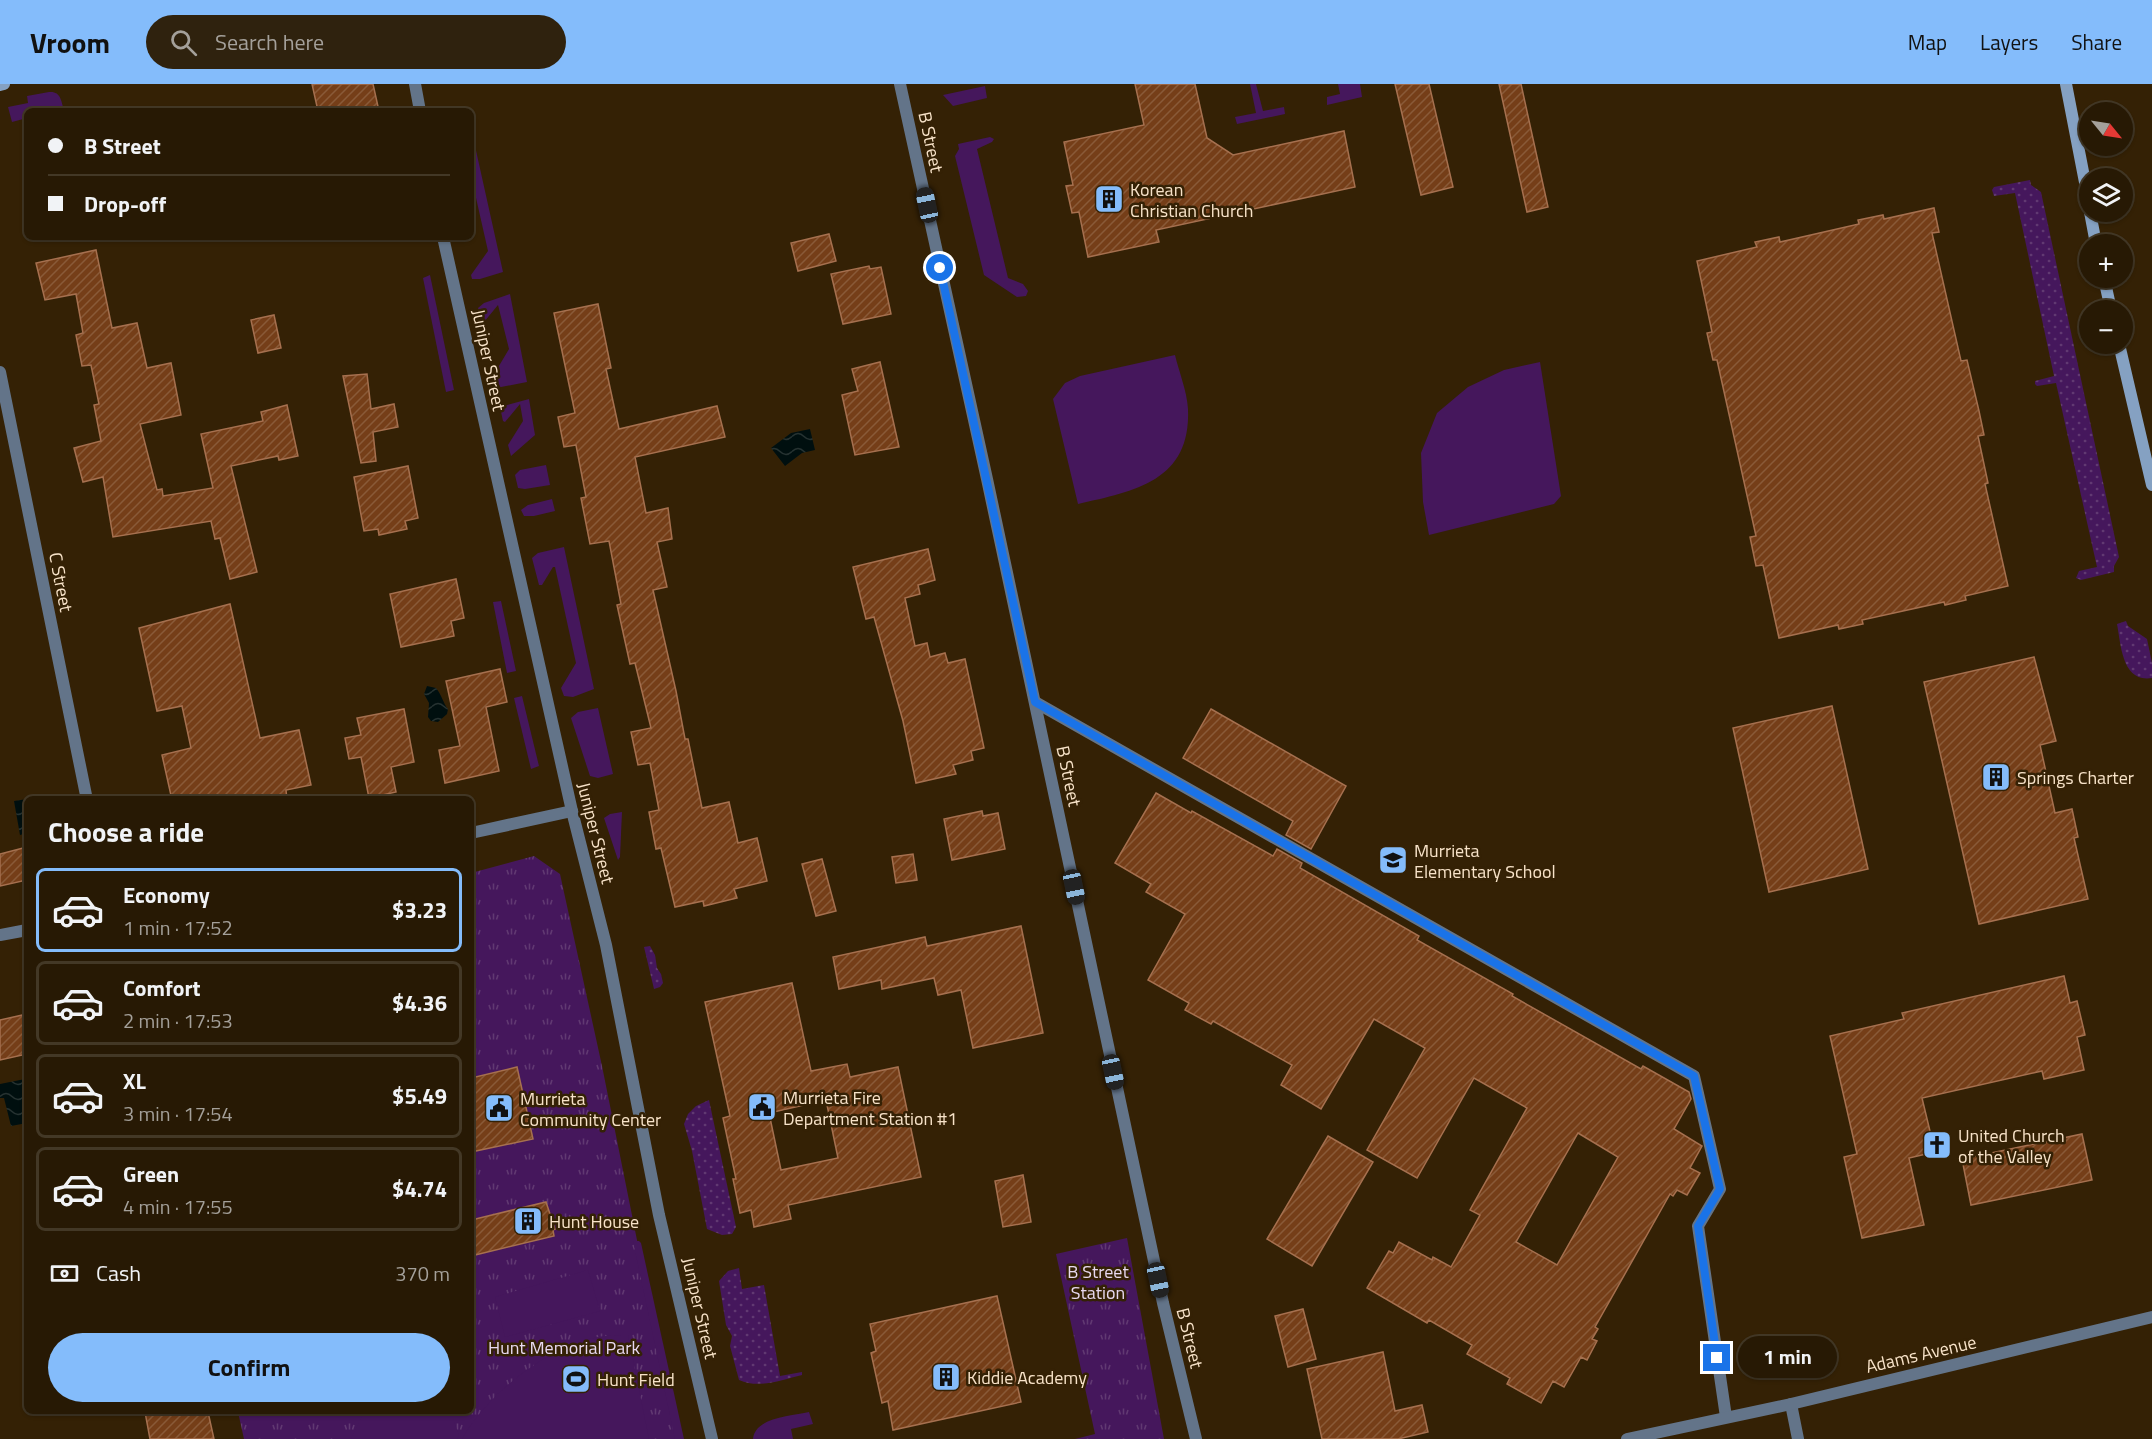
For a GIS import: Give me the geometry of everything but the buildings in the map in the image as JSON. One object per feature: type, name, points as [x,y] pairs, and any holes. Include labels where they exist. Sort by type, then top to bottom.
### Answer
[{"type":"main road","points":[[2066,84],[2082,168]]},
{"type":"main road","points":[[2121,354],[2152,485]]},
{"type":"street","points":[[415,84],[419,108]]},
{"type":"street","name":"B Street","points":[[900,84],[1163,1303],[1196,1439]]},
{"type":"street","name":"Juniper Street","points":[[444,240],[572,811],[606,945],[659,1215],[712,1439]]},
{"type":"street","name":"C Street","points":[[0,372],[86,796]]},
{"type":"street","points":[[1035,702],[1694,1076],[1720,1189],[1698,1226],[1726,1417]]},
{"type":"street","points":[[474,832],[572,811]]},
{"type":"street","points":[[0,935],[24,931]]},
{"type":"street","name":"Adams Avenue","points":[[1627,1439],[1791,1404],[2152,1317]]},
{"type":"street","points":[[1791,1404],[1798,1439]]},
{"type":"green space","points":[[1250,84],[1256,84],[1263,111],[1284,107],[1285,114],[1237,124],[1235,117],[1256,113]]},
{"type":"green space","points":[[1338,84],[1360,84],[1362,97],[1327,105],[1327,97],[1340,94]]},
{"type":"green space","points":[[985,86],[987,98],[953,106],[943,95]]},
{"type":"green space","points":[[53,92],[58,95],[63,108],[24,108],[24,119],[12,122],[8,107],[28,103],[27,96]]},
{"type":"green space","points":[[990,137],[994,139],[992,142],[977,149],[1008,278],[1023,284],[1028,291],[1026,296],[1017,297],[984,275],[955,156],[959,149],[958,144]]},
{"type":"green space","points":[[474,142],[503,272],[472,279],[471,275],[488,251],[474,189]]},
{"type":"green space","points":[[2030,180],[2031,185],[2041,192],[2119,557],[2114,566],[2114,572],[2081,580],[2076,578],[2079,571],[2097,567],[2056,383],[2037,386],[2035,384],[2035,381],[2054,376],[2015,193],[1994,196],[1992,190],[1994,187]]},
{"type":"green space","points":[[430,275],[454,390],[446,392],[423,278]]},
{"type":"green space","points":[[510,294],[527,382],[501,387],[495,385],[493,376],[509,349],[498,305],[484,322],[482,322],[478,308],[484,303]]},
{"type":"green space","points":[[1175,355],[1185,388],[1188,409],[1186,433],[1180,452],[1170,467],[1156,479],[1120,494],[1078,504],[1053,399],[1065,383],[1080,376]]},
{"type":"green space","points":[[1540,362],[1561,496],[1554,504],[1429,535],[1423,502],[1421,453],[1437,413],[1468,387],[1504,370]]},
{"type":"green space","points":[[529,399],[535,435],[511,456],[508,445],[523,421],[520,404],[505,422],[500,407]]},
{"type":"green space","points":[[546,465],[550,485],[518,488],[515,475],[520,470]]},
{"type":"green space","points":[[552,499],[555,511],[524,516],[521,510],[528,505]]},
{"type":"green space","points":[[564,547],[594,689],[573,697],[564,696],[561,688],[576,663],[555,567],[542,585],[539,585],[532,558],[538,553]]},
{"type":"green space","points":[[501,601],[516,671],[507,673],[493,602]]},
{"type":"green space","points":[[2126,621],[2128,626],[2147,639],[2152,663],[2152,678],[2134,675],[2125,661],[2117,624]]},
{"type":"green space","points":[[522,696],[539,766],[531,769],[514,698]]},
{"type":"green space","points":[[598,708],[613,774],[598,778],[590,776],[571,718],[578,712]]},
{"type":"green space","points":[[622,812],[618,860],[604,818],[610,814]]},
{"type":"green space","name":"Hunt Memorial Park","points":[[534,856],[560,874],[602,1066],[677,1439],[244,1439],[238,1414],[474,1414],[474,872]]},
{"type":"green space","points":[[650,946],[663,983],[654,989],[644,947]]},
{"type":"green space","points":[[709,1100],[736,1227],[732,1234],[722,1235],[707,1229],[692,1151],[684,1124],[688,1114],[696,1106]]},
{"type":"green space","name":"B Street Station","points":[[1127,1238],[1164,1439],[1075,1439],[1095,1434],[1056,1254]]},
{"type":"green space","points":[[633,1241],[641,1243],[684,1439],[675,1439]]},
{"type":"green space","points":[[739,1268],[742,1289],[764,1285],[780,1376],[802,1372],[802,1375],[762,1384],[739,1380],[730,1346],[732,1336],[726,1325],[719,1281],[728,1271]]},
{"type":"green space","points":[[588,1270],[600,1311],[505,1337],[495,1297]]},
{"type":"green space","name":"Hunt Field","points":[[628,1335],[649,1439],[462,1439],[488,1404],[523,1373],[542,1360],[584,1341],[604,1336]]},
{"type":"green space","points":[[809,1412],[813,1424],[791,1429],[793,1439],[753,1439],[755,1432],[767,1422],[784,1416]]},
{"type":"green space","points":[[363,1414],[449,1414],[459,1435],[457,1439],[351,1439]]},
{"type":"water","points":[[810,429],[815,450],[802,453],[785,466],[771,448],[791,433]]},
{"type":"water","points":[[427,686],[436,688],[448,709],[447,714],[438,722],[431,721],[428,717],[429,703],[424,694]]},
{"type":"water","points":[[24,799],[24,834],[20,835],[14,801]]},
{"type":"water","points":[[24,1079],[24,1124],[11,1126],[4,1098],[0,1098],[0,1084]]},
{"type":"place","name":"Korean Christian Church","points":[[1109,199]]},
{"type":"place","name":"Springs Charter","points":[[1996,777]]},
{"type":"place","name":"Murrieta Elementary School","points":[[1393,860]]},
{"type":"place","name":"Murrieta Fire Department Station #1","points":[[762,1107]]},
{"type":"place","name":"Murrieta Community Center","points":[[499,1108]]},
{"type":"place","name":"United Church of the Valley","points":[[1937,1145]]},
{"type":"place","name":"Hunt House","points":[[528,1221]]},
{"type":"place","name":"Kiddie Academy","points":[[946,1377]]},
{"type":"place","name":"Hunt Field","points":[[576,1379]]},
{"type":"route","points":[[940,268],[1035,702],[1694,1076],[1720,1189],[1698,1226],[1717,1358]]}]
